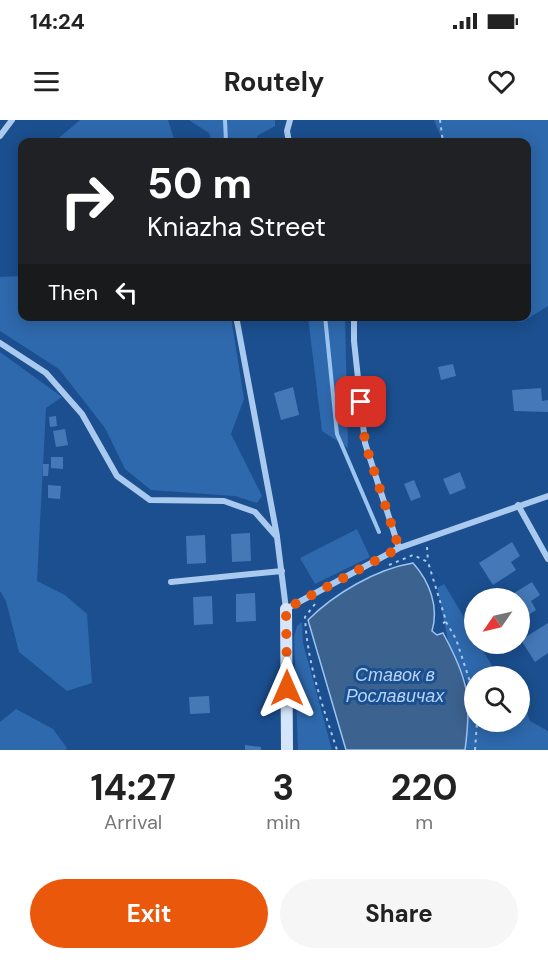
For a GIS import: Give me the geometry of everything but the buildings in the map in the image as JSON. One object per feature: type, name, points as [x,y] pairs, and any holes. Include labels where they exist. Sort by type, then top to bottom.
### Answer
[{"type":"street","points":[[0,135],[12,120]]},
{"type":"street","points":[[288,138],[286,131],[290,120]]},
{"type":"street","points":[[237,321],[282,571],[286,609],[287,750]]},
{"type":"street","points":[[354,321],[365,443],[399,548]]},
{"type":"street","points":[[0,343],[46,373],[82,414],[117,476],[150,500],[224,501],[255,512],[277,537]]},
{"type":"street","points":[[286,609],[399,548],[548,496]]},
{"type":"street","points":[[518,505],[548,559]]},
{"type":"street","points":[[171,582],[282,571]]},
{"type":"path","points":[[440,120],[442,138]]},
{"type":"path","points":[[427,537],[428,562],[446,621],[456,639],[465,666]]},
{"type":"path","points":[[388,565],[413,555],[428,562]]},
{"type":"path","points":[[314,604],[305,617],[306,634],[318,692],[337,750]]},
{"type":"path","points":[[441,625],[446,621]]},
{"type":"path","points":[[475,750],[476,732]]},
{"type":"shaded area","points":[[80,120],[168,120],[174,138],[59,138]]},
{"type":"shaded area","points":[[189,120],[275,120],[275,126],[257,136],[258,138],[211,138],[209,133]]},
{"type":"shaded area","points":[[434,120],[548,120],[548,306],[531,316],[531,138],[441,138]]},
{"type":"shaded area","points":[[18,276],[18,321],[232,321],[244,399],[231,434],[262,496],[257,503],[235,496],[151,490],[125,469],[105,428],[59,369],[0,331],[0,277]]},
{"type":"shaded area","points":[[308,321],[345,321],[348,448],[322,431]]},
{"type":"shaded area","points":[[0,352],[62,397],[46,408],[37,581],[65,595],[87,614],[92,683],[67,691],[19,652],[6,601],[0,591]]},
{"type":"shaded area","points":[[357,529],[370,557],[315,584],[300,558]]},
{"type":"shaded area","points":[[444,584],[464,617],[464,654],[485,654],[492,666],[464,666],[464,677],[449,645],[437,588]]},
{"type":"shaded area","points":[[302,622],[303,643],[332,750],[298,750],[294,637],[297,626]]},
{"type":"shaded area","points":[[16,709],[53,729],[67,748],[65,750],[0,750],[0,722]]},
{"type":"shaded area","points":[[530,721],[548,731],[548,750],[465,750],[467,732],[530,732]]},
{"type":"water","name":"Ставок в Рославичах","points":[[413,563],[424,578],[434,604],[432,631],[437,635],[443,633],[458,663],[464,681],[464,732],[467,732],[465,750],[346,750],[308,620],[330,601],[356,584],[399,566]]},
{"type":"waterway","points":[[225,120],[226,138]]},
{"type":"waterway","points":[[326,321],[337,434],[379,532]]},
{"type":"route","points":[[287,688],[286,609],[399,548],[365,443],[361,402]]}]
